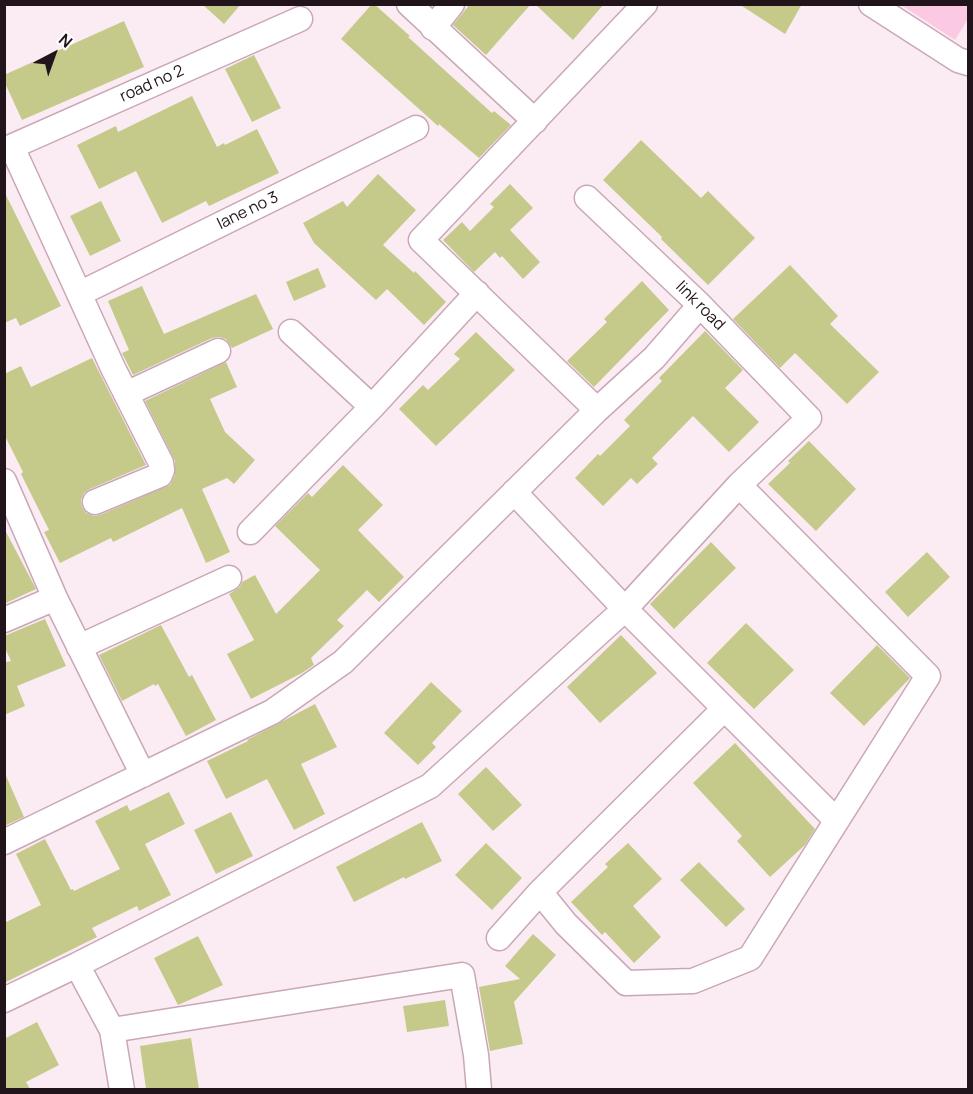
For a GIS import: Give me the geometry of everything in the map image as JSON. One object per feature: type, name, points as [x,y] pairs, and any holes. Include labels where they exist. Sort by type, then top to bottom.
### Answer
[{"type":"street","points":[[409,4],[535,121]]},
{"type":"street","points":[[433,28],[452,4]]},
{"type":"street","points":[[597,410],[422,240],[645,4]]},
{"type":"street","points":[[871,4],[958,60],[969,63]]},
{"type":"street","name":"road no 2","points":[[8,148],[300,19]]},
{"type":"street","name":"lane no 3","points":[[79,294],[416,128]]},
{"type":"street","points":[[8,148],[161,463],[160,475],[95,502]]},
{"type":"street","name":"link road","points":[[587,198],[700,305],[809,418],[739,485]]},
{"type":"street","points":[[250,532],[372,407],[477,293]]},
{"type":"street","points":[[4,842],[272,712],[343,662],[597,410],[654,358],[700,305]]},
{"type":"street","points":[[291,332],[372,407]]},
{"type":"street","points":[[126,394],[218,351]]},
{"type":"street","points":[[4,481],[55,598],[143,775]]},
{"type":"street","points":[[4,1000],[430,786],[625,609],[739,485],[928,676],[750,958],[693,981],[626,983],[566,924],[540,892]]},
{"type":"street","points":[[514,492],[625,609],[836,820]]},
{"type":"street","points":[[79,647],[229,578]]},
{"type":"street","points":[[4,620],[55,598]]},
{"type":"street","points":[[499,938],[540,892],[724,709]]},
{"type":"street","points":[[77,965],[112,1030],[122,1089]]},
{"type":"street","points":[[112,1030],[462,975],[476,1055],[479,1089]]},
{"type":"shaded area","points":[[901,5],[968,5],[968,19],[955,40]]},
{"type":"building","points":[[202,4],[241,4],[224,24]]},
{"type":"building","points":[[372,4],[410,36],[408,37],[492,113],[494,111],[511,125],[479,158],[439,124],[438,126],[341,39]]},
{"type":"building","points":[[470,4],[531,4],[486,55],[453,25]]},
{"type":"building","points":[[535,4],[604,4],[573,40]]},
{"type":"building","points":[[739,4],[802,4],[785,34]]},
{"type":"building","points":[[124,21],[144,67],[22,120],[4,81],[4,75]]},
{"type":"building","points":[[254,55],[281,108],[252,122],[225,69]]},
{"type":"building","points":[[192,96],[217,147],[257,129],[279,173],[209,206],[206,201],[162,223],[136,171],[99,189],[77,145],[116,126],[118,132]]},
{"type":"building","points":[[641,140],[701,198],[708,191],[755,238],[708,285],[603,180]]},
{"type":"building","points":[[378,174],[416,210],[383,245],[414,273],[415,271],[446,302],[424,325],[387,289],[376,300],[314,243],[303,223],[343,201],[347,207]]},
{"type":"building","points":[[510,184],[533,208],[510,230],[540,262],[523,279],[502,256],[500,258],[495,252],[474,272],[443,240],[462,222],[470,231],[494,207],[490,204]]},
{"type":"building","points":[[4,191],[61,306],[20,326],[16,318],[4,323]]},
{"type":"building","points":[[101,201],[121,241],[90,256],[70,216]]},
{"type":"building","points":[[790,265],[838,316],[830,324],[879,372],[847,404],[795,353],[780,368],[733,319]]},
{"type":"building","points":[[318,268],[326,287],[294,301],[286,282]]},
{"type":"building","points":[[642,281],[669,310],[594,387],[567,361],[607,322],[604,319]]},
{"type":"building","points":[[142,286],[164,334],[256,294],[273,329],[232,348],[226,339],[212,338],[133,375],[122,353],[129,350],[108,301]]},
{"type":"building","points":[[705,331],[743,370],[725,388],[759,422],[729,452],[693,416],[652,458],[658,464],[637,484],[631,478],[603,506],[575,478],[630,426],[624,420],[662,381],[659,378]]},
{"type":"building","points":[[476,332],[515,370],[436,446],[399,409],[423,385],[428,390],[460,359],[454,354]]},
{"type":"building","points":[[92,358],[146,465],[84,493],[81,500],[82,507],[86,513],[94,516],[170,485],[175,475],[175,461],[145,401],[226,362],[237,387],[210,399],[225,432],[255,460],[234,484],[227,478],[202,489],[230,552],[206,563],[182,508],[113,542],[111,538],[60,563],[44,532],[49,530],[4,434],[4,374],[21,366],[31,387]]},
{"type":"building","points":[[809,441],[856,489],[816,531],[768,484]]},
{"type":"building","points":[[343,465],[383,505],[358,530],[404,577],[379,602],[367,590],[337,620],[344,626],[311,658],[314,665],[251,699],[227,654],[254,640],[229,594],[240,587],[242,582],[255,575],[276,614],[320,570],[275,526],[308,493],[312,497]]},
{"type":"building","points":[[4,528],[36,589],[4,604]]},
{"type":"building","points":[[711,542],[736,568],[674,629],[650,604]]},
{"type":"building","points":[[927,552],[950,577],[908,617],[885,592]]},
{"type":"building","points":[[45,619],[66,666],[17,686],[25,706],[4,715],[4,658],[6,662],[11,661],[4,646],[4,636]]},
{"type":"building","points":[[746,623],[794,670],[754,709],[707,663]]},
{"type":"building","points":[[161,625],[189,677],[192,675],[216,720],[186,736],[158,684],[122,701],[99,655]]},
{"type":"building","points":[[621,635],[657,673],[600,723],[567,687]]},
{"type":"building","points":[[877,645],[910,678],[864,726],[830,693]]},
{"type":"building","points":[[431,682],[462,711],[432,743],[436,747],[418,765],[384,733]]},
{"type":"building","points":[[315,704],[337,747],[301,764],[325,814],[294,830],[267,779],[226,799],[207,761]]},
{"type":"building","points":[[735,743],[815,829],[805,845],[770,877],[737,841],[742,836],[693,783]]},
{"type":"building","points":[[486,767],[522,805],[493,831],[458,794]]},
{"type":"building","points":[[4,771],[24,817],[4,826]]},
{"type":"building","points":[[169,792],[185,824],[145,844],[171,895],[139,911],[137,906],[92,928],[97,937],[4,983],[4,923],[41,905],[16,854],[45,839],[71,890],[74,891],[120,869],[95,821],[127,805],[130,811]]},
{"type":"building","points":[[231,812],[253,856],[216,874],[194,830]]},
{"type":"building","points":[[422,822],[442,861],[354,902],[336,867]]},
{"type":"building","points":[[486,843],[522,878],[492,910],[455,875]]},
{"type":"building","points":[[628,843],[662,879],[633,906],[661,937],[634,963],[605,932],[602,935],[571,902],[608,867],[605,864]]},
{"type":"building","points":[[699,862],[745,909],[726,927],[680,880]]},
{"type":"building","points":[[533,934],[556,955],[514,1002],[523,1044],[490,1051],[479,987],[520,979],[505,966]]},
{"type":"building","points":[[198,936],[223,985],[178,1005],[154,958]]},
{"type":"building","points":[[445,1000],[449,1026],[407,1032],[403,1006]]},
{"type":"building","points":[[37,1022],[59,1065],[26,1082],[30,1089],[4,1089],[4,1039]]},
{"type":"building","points":[[191,1038],[199,1089],[146,1089],[140,1046]]}]
